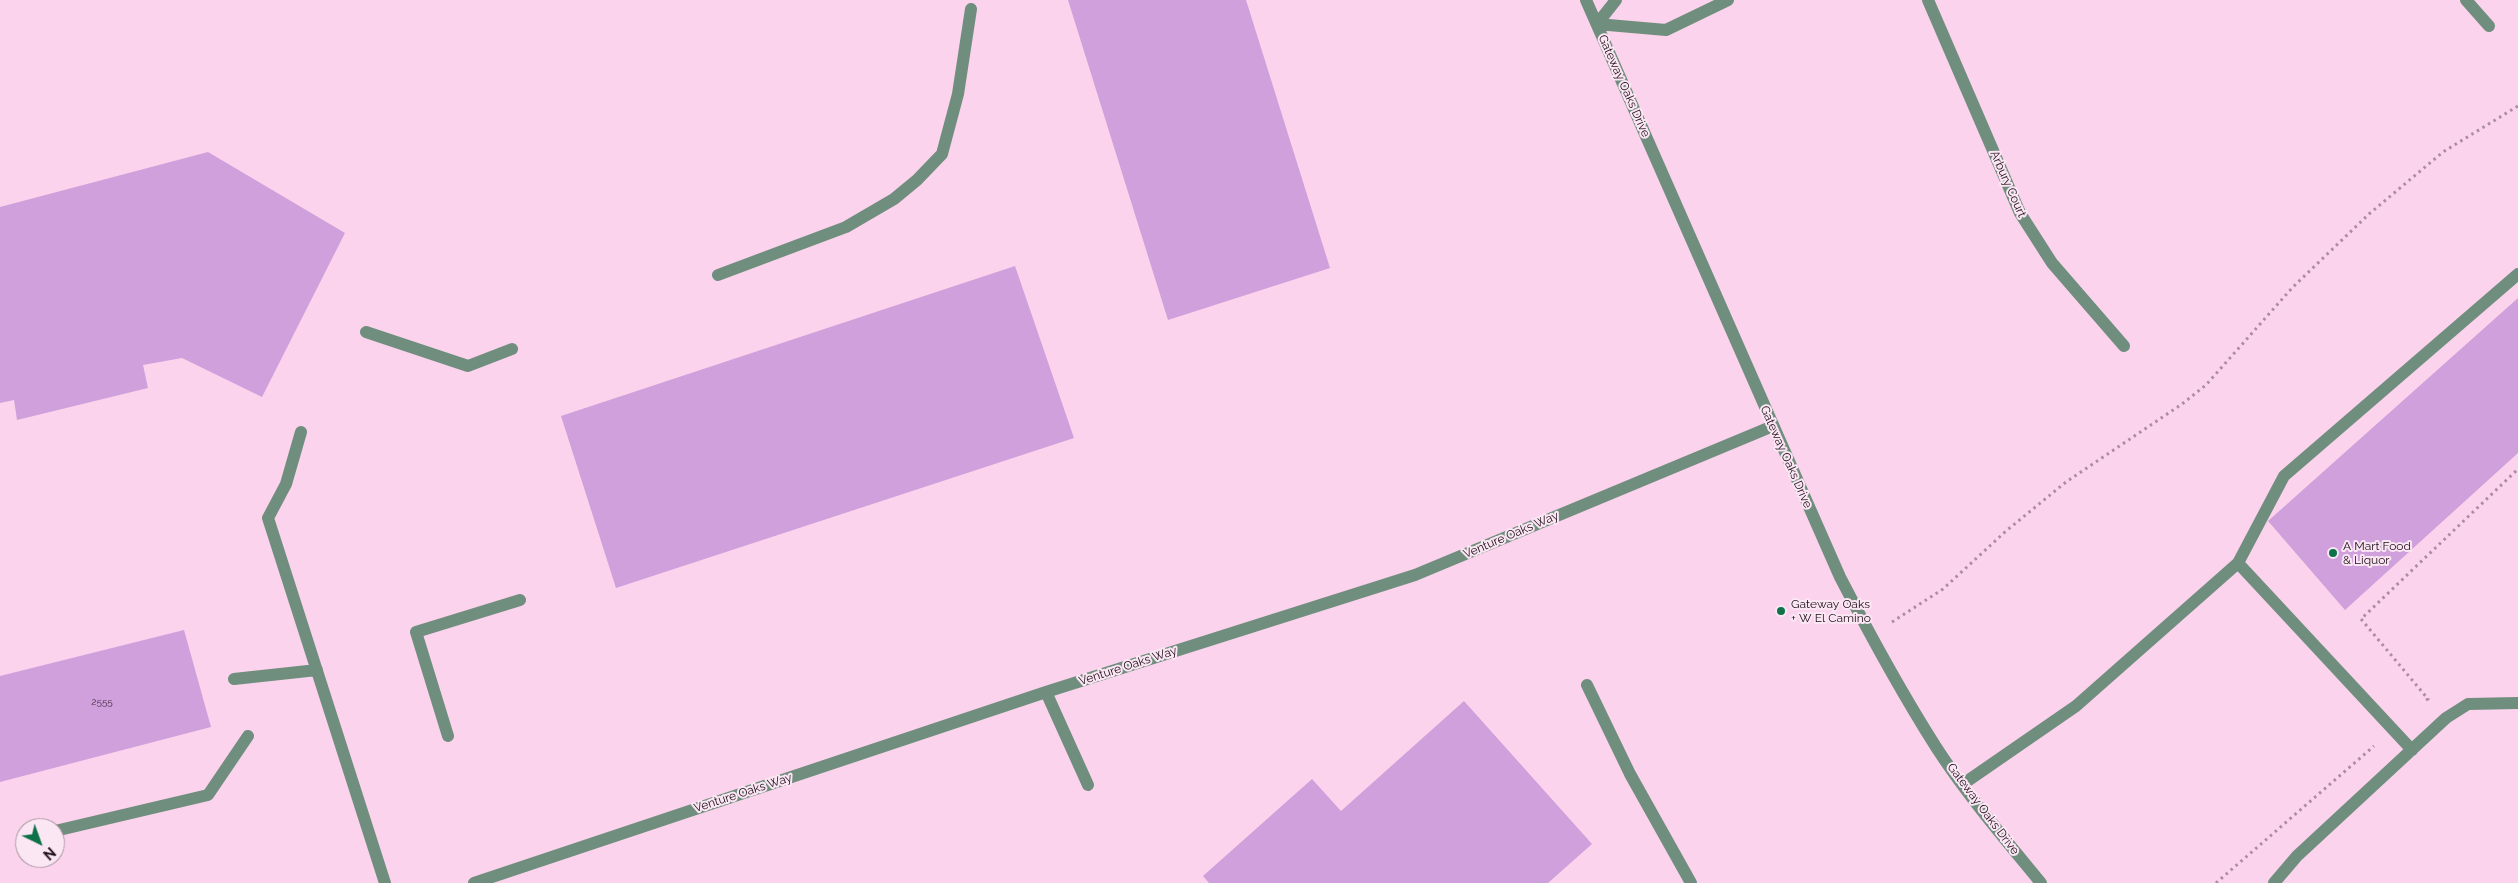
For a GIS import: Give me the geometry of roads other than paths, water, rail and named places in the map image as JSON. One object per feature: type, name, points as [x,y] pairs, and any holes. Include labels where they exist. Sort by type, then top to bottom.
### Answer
[{"type":"street","name":"Gateway Oaks Drive","points":[[1586,0],[1840,577],[1871,636],[1937,748],[1995,828],[2041,883]]},
{"type":"street","points":[[1597,24],[1616,0]]},
{"type":"street","points":[[1597,24],[1666,30],[1728,0]]},
{"type":"street","name":"Arbury Court","points":[[1928,0],[2020,213],[2052,263],[2124,346]]},
{"type":"street","points":[[2466,0],[2489,26]]},
{"type":"street","points":[[718,275],[846,227],[894,199],[917,180],[942,154],[958,94],[971,9]]},
{"type":"street","points":[[1963,784],[2076,706],[2238,564],[2284,476],[2518,274]]},
{"type":"street","points":[[366,332],[468,366],[512,349]]},
{"type":"street","name":"Venture Oaks Way","points":[[474,883],[1046,692],[1415,575],[1773,426]]},
{"type":"street","points":[[301,432],[286,484],[268,518],[385,883]]},
{"type":"street","points":[[2238,564],[2412,750]]},
{"type":"street","points":[[448,736],[416,632],[520,600]]},
{"type":"street","points":[[234,679],[317,670]]},
{"type":"street","points":[[1587,685],[1630,774],[1691,883]]},
{"type":"street","points":[[1046,692],[1088,785]]},
{"type":"street","points":[[2274,883],[2297,856],[2446,718],[2468,704],[2518,703]]},
{"type":"street","points":[[65,829],[208,795],[248,736]]},
{"type":"place","name":"A Mart Food & Liquor","points":[[2333,553]]},
{"type":"place","name":"Gateway Oaks + W El Camino","points":[[1781,611]]}]
